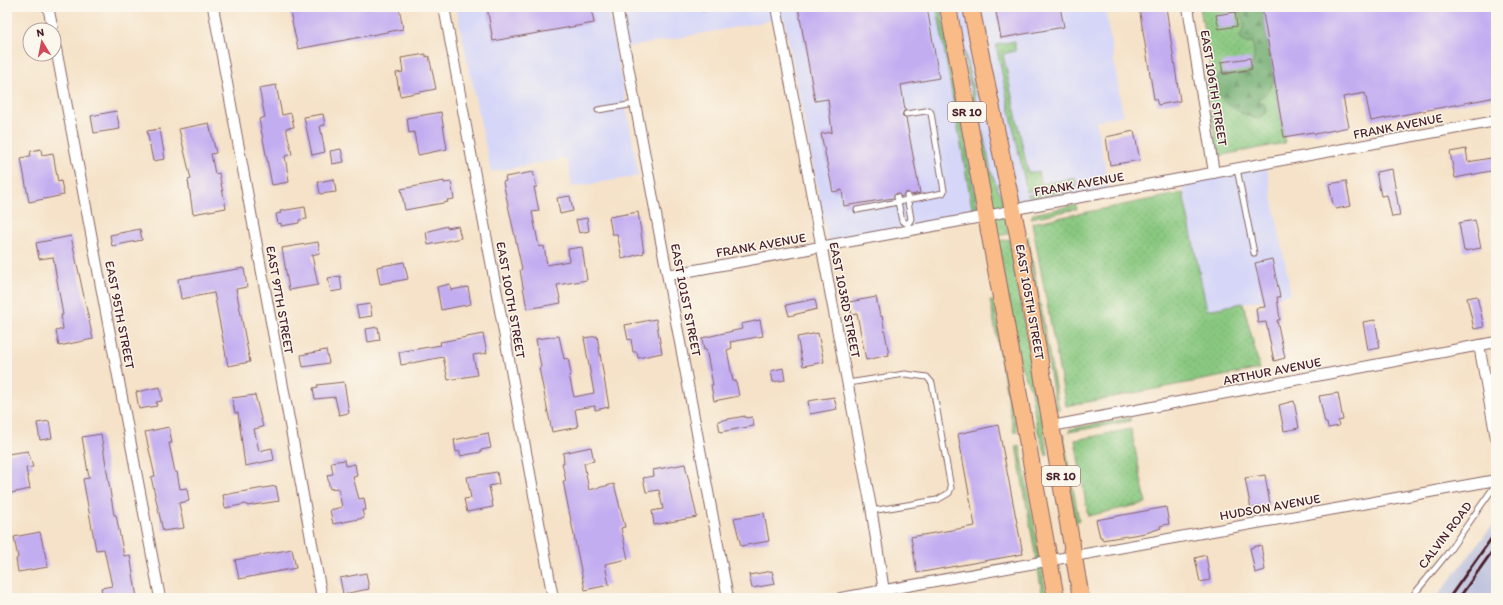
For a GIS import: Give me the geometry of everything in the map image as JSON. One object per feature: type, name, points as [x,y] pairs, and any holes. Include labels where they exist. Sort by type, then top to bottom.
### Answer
[{"type":"main road","name":"EAST 105TH STREET","points":[[948,7],[1056,598]]},
{"type":"main road","name":"EAST 105TH STREET","points":[[971,7],[1013,209],[1082,598]]},
{"type":"street","points":[[48,7],[51,22]]},
{"type":"street","name":"EAST 97TH STREET","points":[[213,7],[322,598]]},
{"type":"street","name":"EAST 100TH STREET","points":[[444,7],[553,598]]},
{"type":"street","name":"EAST 101ST STREET","points":[[617,7],[728,598]]},
{"type":"street","name":"EAST 103RD STREET","points":[[776,7],[848,383],[885,594]]},
{"type":"street","name":"EAST 106TH STREET","points":[[1188,7],[1214,173]]},
{"type":"street","name":"EAST 95TH STREET","points":[[59,62],[160,598]]},
{"type":"street","name":"FRANK AVENUE","points":[[668,275],[822,247],[908,227],[986,216],[1013,209],[1496,121]]},
{"type":"street","name":"ARTHUR AVENUE","points":[[1052,426],[1496,342]]},
{"type":"street","points":[[1479,345],[1496,438]]},
{"type":"street","name":"HUDSON AVENUE","points":[[840,598],[885,594],[1075,555],[1496,480]]},
{"type":"lane","points":[[598,110],[636,104]]},
{"type":"lane","points":[[857,210],[907,198],[943,193],[945,189],[931,113],[929,110],[926,110],[906,114]]},
{"type":"lane","points":[[1237,169],[1254,253]]},
{"type":"lane","points":[[898,200],[902,221],[908,227],[911,219],[907,198]]},
{"type":"lane","points":[[848,383],[905,374],[927,376],[932,383],[951,488],[949,494],[945,497],[871,511]]},
{"type":"lane","name":"CALVIN ROAD","points":[[1411,598],[1447,554],[1496,484]]},
{"type":"shaded area","points":[[456,7],[608,7],[639,176],[572,187],[567,158],[491,172]]},
{"type":"shaded area","points":[[617,7],[1105,7],[1123,115],[1096,121],[1110,192],[986,216],[828,241],[784,18],[624,48]]},
{"type":"shaded area","points":[[1266,164],[1291,294],[1207,310],[1181,179]]},
{"type":"shaded area","points":[[1496,521],[1496,598],[1436,598]]},
{"type":"green space","points":[[1200,7],[1262,7],[1285,143],[1218,156],[1206,80],[1212,78]]},
{"type":"green space","points":[[1216,7],[1262,7],[1274,80],[1267,93],[1257,100],[1264,104],[1266,112],[1258,119],[1245,115],[1231,107],[1220,96],[1217,90],[1216,83],[1219,75],[1248,73],[1253,62],[1254,50],[1252,41],[1248,44],[1242,41],[1240,36],[1245,25],[1238,11],[1216,10]]},
{"type":"green space","points":[[937,8],[941,9],[979,216],[974,219]]},
{"type":"green space","points":[[1015,41],[1015,51],[1003,54],[1028,172],[1039,172],[1042,184],[1075,178],[1076,183],[1027,192],[996,45]]},
{"type":"green space","points":[[965,52],[991,171],[1003,202],[1008,234],[997,236]]},
{"type":"green space","points":[[1077,186],[1075,190],[1031,198],[1027,195]]},
{"type":"green space","points":[[1183,193],[1207,310],[1243,303],[1260,369],[1066,406],[1032,223]]},
{"type":"green space","points":[[1076,205],[1077,209],[1031,218],[1033,214]]},
{"type":"green space","points":[[1028,236],[1059,411],[1056,408],[1026,237]]},
{"type":"green space","points":[[1009,239],[1048,454],[1046,456],[1037,428],[1031,390],[1020,364],[998,241]]},
{"type":"green space","points":[[990,300],[994,302],[1017,431],[1014,433]]},
{"type":"green space","points":[[1130,418],[1131,421],[1069,432],[1070,429]]},
{"type":"green space","points":[[1131,429],[1146,503],[1088,516],[1075,440]]},
{"type":"green space","points":[[1063,434],[1079,521],[1075,522],[1061,444]]},
{"type":"green space","points":[[1016,446],[1020,447],[1047,598],[1043,598]]},
{"type":"building","points":[[316,7],[399,7],[403,29],[298,49],[290,12]]},
{"type":"building","points":[[487,7],[591,7],[594,23],[493,41]]},
{"type":"building","points":[[798,7],[927,7],[939,78],[901,85],[905,110],[902,115],[906,118],[920,193],[911,195],[907,192],[901,197],[897,193],[893,198],[844,206],[842,190],[833,192],[821,134],[832,132],[828,99],[815,101]]},
{"type":"building","points":[[995,7],[1060,7],[1064,27],[1001,38]]},
{"type":"building","points":[[1139,7],[1166,7],[1180,101],[1158,105],[1156,99],[1154,99]]},
{"type":"building","points":[[1262,7],[1496,7],[1496,97],[1371,121],[1365,93],[1343,97],[1349,127],[1315,134],[1313,132],[1284,137]]},
{"type":"building","points":[[1235,12],[1237,26],[1219,29],[1216,15]]},
{"type":"building","points":[[426,54],[426,57],[429,56],[436,89],[400,96],[396,73],[403,72],[401,58]]},
{"type":"building","points":[[1250,58],[1252,69],[1223,74],[1221,62]]},
{"type":"building","points":[[276,85],[282,115],[291,113],[294,127],[286,128],[292,154],[285,156],[289,182],[272,185],[259,119],[265,117],[259,88]]},
{"type":"building","points":[[116,111],[120,129],[94,133],[91,116]]},
{"type":"building","points":[[441,112],[447,149],[418,155],[414,132],[409,133],[407,118]]},
{"type":"building","points":[[323,114],[325,125],[320,126],[325,152],[312,155],[304,117]]},
{"type":"building","points":[[209,123],[216,153],[211,154],[215,174],[219,173],[226,208],[193,214],[188,180],[191,179],[179,129]]},
{"type":"building","points":[[160,129],[165,159],[153,161],[147,131]]},
{"type":"building","points":[[1134,131],[1140,160],[1110,165],[1106,137]]},
{"type":"building","points":[[41,149],[42,155],[53,153],[58,182],[61,181],[64,195],[29,202],[21,158],[30,156],[31,151]]},
{"type":"building","points":[[341,149],[344,162],[332,164],[330,151]]},
{"type":"building","points":[[1466,149],[1468,162],[1496,157],[1496,170],[1455,178],[1450,152]]},
{"type":"building","points":[[1392,169],[1400,216],[1392,217],[1387,195],[1381,196],[1376,172]]},
{"type":"building","points":[[533,172],[537,187],[534,187],[539,211],[532,212],[539,247],[544,246],[547,265],[569,261],[568,249],[582,247],[587,280],[557,285],[561,303],[527,309],[520,270],[522,269],[503,182],[506,181],[505,177]]},
{"type":"building","points":[[334,179],[336,192],[320,194],[318,182]]},
{"type":"building","points":[[444,181],[444,183],[451,182],[454,199],[447,200],[448,202],[405,210],[401,189]]},
{"type":"building","points":[[1346,181],[1351,206],[1336,209],[1333,204],[1329,184]]},
{"type":"building","points":[[570,196],[573,211],[560,214],[557,198]]},
{"type":"building","points":[[305,207],[307,219],[299,220],[299,223],[281,226],[281,223],[278,224],[276,214],[281,213],[280,211]]},
{"type":"building","points":[[638,212],[644,253],[622,259],[617,234],[612,234],[609,217]]},
{"type":"building","points":[[587,218],[589,231],[579,233],[576,220]]},
{"type":"building","points":[[1475,220],[1481,248],[1464,251],[1459,223]]},
{"type":"building","points":[[447,226],[447,228],[458,226],[461,238],[428,245],[426,232]]},
{"type":"building","points":[[140,229],[142,240],[112,246],[110,235]]},
{"type":"building","points":[[71,236],[93,339],[59,346],[56,331],[63,329],[61,315],[63,315],[53,257],[39,259],[36,243]]},
{"type":"building","points":[[318,242],[320,253],[312,255],[318,285],[289,290],[282,248]]},
{"type":"building","points":[[1272,259],[1280,297],[1277,297],[1280,320],[1277,320],[1285,358],[1274,361],[1266,322],[1258,323],[1256,308],[1265,307],[1255,263]]},
{"type":"building","points":[[404,262],[408,279],[380,284],[377,267]]},
{"type":"building","points":[[244,268],[247,287],[236,289],[250,362],[228,366],[214,293],[181,299],[178,279]]},
{"type":"building","points":[[340,276],[342,290],[331,292],[328,278]]},
{"type":"building","points":[[450,284],[451,290],[468,287],[471,304],[441,310],[437,287]]},
{"type":"building","points":[[1477,296],[1484,327],[1474,329],[1467,298]]},
{"type":"building","points":[[876,297],[880,316],[882,316],[889,355],[866,360],[857,314],[852,315],[849,302]]},
{"type":"building","points":[[815,299],[817,309],[789,316],[786,305]]},
{"type":"building","points":[[370,304],[372,316],[359,318],[356,306]]},
{"type":"building","points":[[656,319],[662,353],[638,358],[637,352],[633,352],[631,339],[628,340],[625,325]]},
{"type":"building","points":[[760,320],[763,336],[730,342],[732,348],[727,350],[733,381],[736,381],[739,396],[714,401],[711,385],[713,385],[706,349],[704,350],[702,338],[742,329],[741,324]]},
{"type":"building","points":[[1375,320],[1380,348],[1368,350],[1363,322]]},
{"type":"building","points":[[378,327],[380,340],[368,342],[366,329]]},
{"type":"building","points":[[818,333],[824,362],[803,366],[797,337]]},
{"type":"building","points":[[483,334],[487,353],[473,355],[477,375],[448,380],[443,357],[401,365],[399,352],[441,345],[440,342]]},
{"type":"building","points":[[559,336],[564,359],[568,358],[571,374],[569,375],[574,397],[594,393],[584,338],[597,336],[609,407],[595,410],[595,406],[575,409],[578,427],[552,432],[539,368],[541,367],[536,339]]},
{"type":"building","points":[[326,350],[329,363],[303,367],[301,355]]},
{"type":"building","points":[[783,368],[785,380],[773,382],[771,371]]},
{"type":"building","points":[[344,382],[349,413],[339,415],[335,397],[315,399],[313,388],[318,387],[317,385]]},
{"type":"building","points":[[160,387],[162,401],[156,402],[157,406],[139,409],[136,392]]},
{"type":"building","points":[[1338,393],[1343,420],[1338,421],[1339,426],[1328,428],[1327,423],[1325,423],[1319,396]]},
{"type":"building","points":[[255,395],[263,427],[254,429],[259,451],[272,448],[274,460],[245,466],[238,413],[235,413],[232,398]]},
{"type":"building","points":[[834,397],[837,409],[810,414],[808,401]]},
{"type":"building","points":[[1294,401],[1299,428],[1284,431],[1279,405]]},
{"type":"building","points":[[745,416],[745,418],[752,417],[754,426],[720,432],[718,421]]},
{"type":"building","points":[[49,421],[52,438],[40,440],[37,423]]},
{"type":"building","points":[[998,425],[1023,554],[917,573],[911,537],[975,526],[958,434]]},
{"type":"building","points":[[169,427],[172,443],[169,443],[175,472],[177,472],[180,489],[187,488],[189,501],[179,503],[184,528],[163,531],[151,477],[155,476],[145,432]]},
{"type":"building","points":[[488,433],[491,448],[481,450],[481,452],[460,456],[460,451],[456,452],[454,440]]},
{"type":"building","points":[[101,434],[114,515],[116,515],[124,556],[130,555],[137,598],[103,598],[101,588],[112,586],[104,549],[96,550],[83,479],[89,478],[82,437]]},
{"type":"building","points":[[591,447],[594,461],[584,463],[589,490],[614,484],[625,527],[621,528],[628,559],[605,564],[609,585],[585,590],[563,481],[566,481],[562,463],[564,463],[563,453]]},
{"type":"building","points":[[28,451],[33,467],[26,468],[30,489],[7,494],[7,454]]},
{"type":"building","points":[[345,460],[346,466],[355,464],[357,476],[353,477],[359,499],[364,498],[366,510],[362,510],[364,518],[333,524],[330,510],[342,507],[338,488],[330,489],[327,475],[333,474],[331,462]]},
{"type":"building","points":[[685,464],[697,517],[654,525],[652,511],[663,509],[659,490],[646,492],[643,478],[654,476],[653,470]]},
{"type":"building","points":[[497,472],[499,484],[489,486],[493,507],[467,512],[464,499],[471,498],[467,477]]},
{"type":"building","points":[[1265,475],[1270,505],[1251,509],[1245,478]]},
{"type":"building","points":[[276,486],[279,501],[247,506],[246,504],[225,508],[223,495]]},
{"type":"building","points":[[1166,507],[1169,524],[1160,526],[1161,528],[1146,533],[1102,540],[1102,537],[1100,537],[1096,520]]},
{"type":"building","points":[[764,513],[769,541],[741,546],[734,518]]},
{"type":"building","points":[[40,532],[48,567],[18,572],[16,559],[18,558],[14,537]]},
{"type":"building","points":[[1261,545],[1265,570],[1255,573],[1250,548]]},
{"type":"building","points":[[292,549],[296,568],[239,579],[235,560]]},
{"type":"building","points":[[1206,555],[1210,580],[1200,582],[1195,558]]},
{"type":"building","points":[[772,571],[775,584],[752,588],[749,575]]},
{"type":"building","points":[[366,573],[369,589],[343,594],[340,578]]},
{"type":"railway","points":[[1449,598],[1496,532]]},
{"type":"railway","points":[[1459,598],[1496,546]]}]
